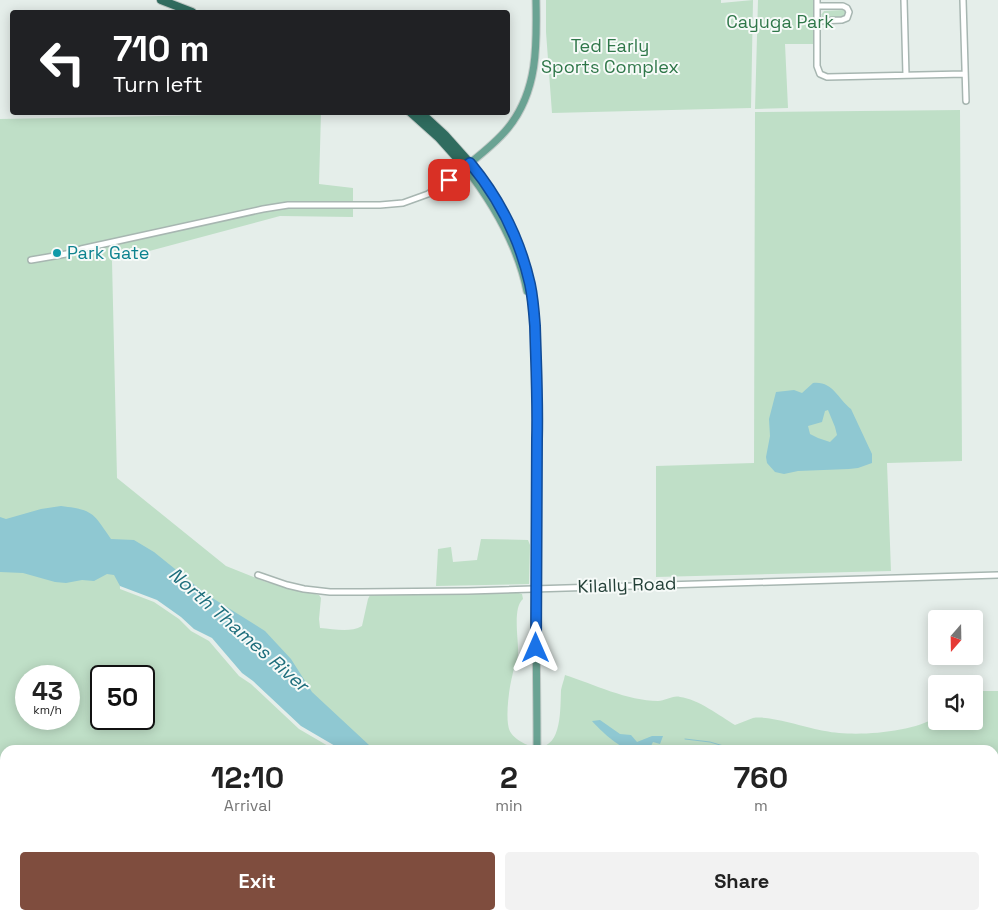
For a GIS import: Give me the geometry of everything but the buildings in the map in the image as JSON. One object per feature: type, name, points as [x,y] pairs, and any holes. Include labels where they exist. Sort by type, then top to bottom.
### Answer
[{"type":"highway","points":[[161,0],[187,10]]},
{"type":"highway","points":[[413,115],[468,165]]},
{"type":"highway","points":[[423,115],[445,135],[468,165]]},
{"type":"main road","points":[[536,0],[536,51],[533,74],[527,96],[508,128],[468,165],[508,237],[526,288],[535,326],[538,383],[537,745]]},
{"type":"street","points":[[904,0],[906,75]]},
{"type":"street","points":[[963,0],[966,101]]},
{"type":"street","points":[[817,21],[847,18],[847,8],[817,3],[817,21],[817,66],[820,74],[827,77],[965,74]]},
{"type":"street","points":[[31,260],[288,205],[403,204],[428,194],[468,165]]},
{"type":"street","name":"Kilally Road","points":[[258,575],[287,585],[330,592],[468,591],[998,575]]},
{"type":"green space","name":"Ted Early Sports Complex","points":[[546,0],[721,0],[721,3],[753,0],[751,108],[552,113],[546,32]]},
{"type":"green space","name":"Cayuga Park","points":[[758,0],[815,0],[816,44],[785,44],[788,108],[755,109]]},
{"type":"green space","points":[[824,11],[846,11],[844,17],[824,18],[821,15]]},
{"type":"green space","points":[[960,110],[962,461],[887,463],[891,571],[656,577],[656,466],[754,463],[755,112]]},
{"type":"green space","points":[[321,115],[319,184],[353,188],[353,217],[280,216],[112,261],[117,478],[226,566],[266,582],[319,595],[321,598],[320,628],[347,630],[362,626],[371,593],[515,592],[522,594],[523,599],[520,603],[517,617],[518,655],[510,690],[508,722],[511,733],[528,745],[365,745],[119,541],[120,589],[154,602],[179,619],[191,631],[209,641],[239,676],[251,684],[299,729],[326,745],[0,745],[0,119]]},
{"type":"green space","points":[[481,539],[528,540],[530,545],[529,584],[436,586],[438,549],[451,547],[453,562],[477,560]]},
{"type":"green space","points":[[565,675],[635,698],[658,701],[675,697],[687,698],[709,708],[735,725],[753,718],[769,718],[825,731],[851,734],[882,732],[912,727],[928,721],[928,730],[983,730],[983,691],[998,691],[998,745],[546,745],[549,744],[558,729],[561,690]]},
{"type":"water","points":[[813,383],[820,383],[834,391],[851,409],[872,454],[872,463],[849,469],[798,471],[784,474],[775,472],[767,463],[766,457],[770,436],[769,419],[776,392],[794,390],[802,393]],"holes":[[[828,410],[837,435],[830,442],[810,434],[808,426],[822,422],[825,411]]]},
{"type":"water","name":"North Thames River","points":[[61,506],[87,511],[96,518],[111,539],[134,540],[154,552],[206,594],[265,631],[291,659],[312,692],[369,745],[333,745],[301,726],[242,673],[212,638],[194,629],[157,600],[120,586],[114,575],[107,574],[94,581],[82,580],[66,583],[55,582],[23,573],[0,572],[0,517],[6,519],[41,509]]},
{"type":"water","points":[[600,720],[620,734],[631,735],[637,742],[652,736],[663,736],[660,744],[653,742],[652,745],[620,745],[592,721]]},
{"type":"waterway","points":[[685,739],[720,745]]},
{"type":"place","name":"Park Gate","points":[[57,253]]},
{"type":"route","points":[[449,180],[470,163],[477,171],[507,219],[531,286],[538,383],[536,648]]}]
